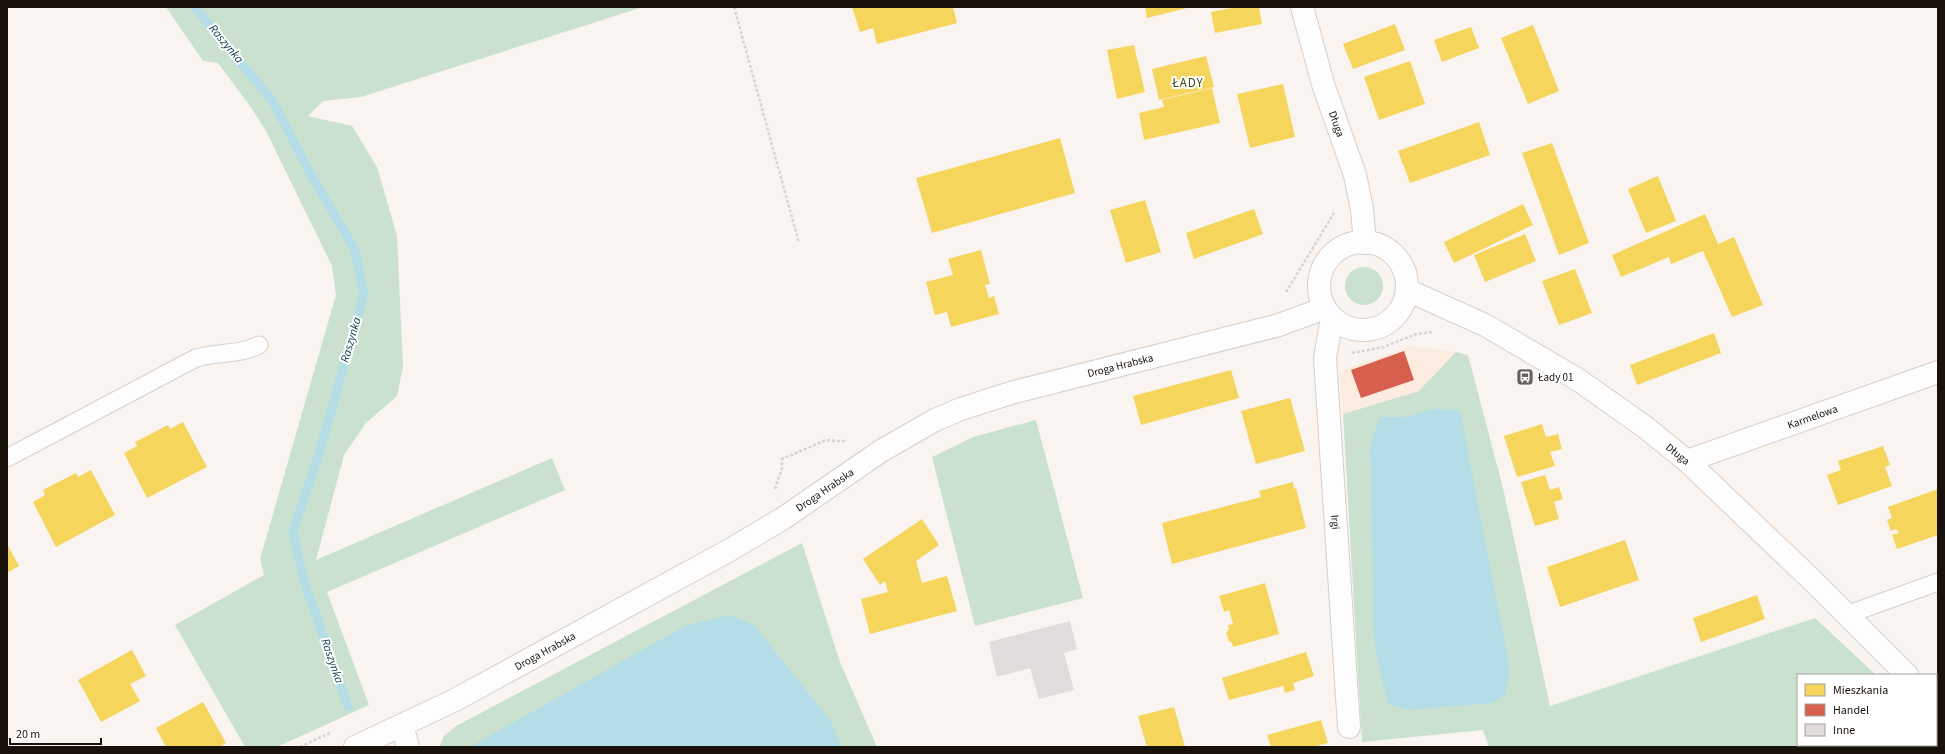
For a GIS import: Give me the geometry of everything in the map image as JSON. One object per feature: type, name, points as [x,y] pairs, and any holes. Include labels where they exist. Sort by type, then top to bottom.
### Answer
[{"type":"street","name":"Długa","points":[[1302,7],[1323,84],[1355,175],[1362,209],[1365,243]]},
{"type":"street","points":[[1365,243],[1377,244],[1390,251],[1400,262],[1406,275],[1407,290],[1403,304],[1396,316],[1386,324],[1374,329],[1361,330],[1348,328],[1329,313],[1319,288],[1321,274],[1326,262],[1336,251],[1349,244],[1365,243]]},
{"type":"street","name":"Długa","points":[[1407,290],[1485,325],[1577,379],[1640,423],[1687,461],[1814,582],[1906,674]]},
{"type":"street","name":"Irgi","points":[[1329,313],[1325,358],[1349,727]]},
{"type":"street","name":"Droga Hrabska","points":[[355,747],[453,701],[728,552],[782,519],[881,451],[935,420],[961,409],[1008,394],[1329,313]]},
{"type":"street","name":"Karmelowa","points":[[1687,461],[1938,372]]},
{"type":"street","points":[[402,725],[408,747]]},
{"type":"lane","points":[[7,458],[196,358],[209,355],[239,353],[259,345]]},
{"type":"lane","points":[[1846,615],[1938,582]]},
{"type":"path","points":[[734,7],[799,243]]},
{"type":"path","points":[[1281,297],[1286,292],[1336,211]]},
{"type":"path","points":[[1325,358],[1384,347],[1416,334],[1435,331]]},
{"type":"path","points":[[787,457],[819,443]]},
{"type":"shaded area","points":[[1409,346],[1456,352],[1419,391],[1343,414],[1339,372]]},
{"type":"green space","points":[[166,7],[643,7],[361,97],[323,101],[308,116],[352,126],[377,167],[397,236],[403,367],[397,396],[366,423],[344,455],[316,560],[552,458],[565,490],[327,592],[369,705],[277,747],[245,747],[175,625],[264,575],[260,559],[336,295],[332,266],[266,131],[252,109],[218,63],[203,61]]},
{"type":"green space","points":[[1360,267],[1368,267],[1378,272],[1382,279],[1382,293],[1378,300],[1368,305],[1360,305],[1350,300],[1348,297],[1345,290],[1345,282],[1350,272],[1353,270]]},
{"type":"green space","points":[[1456,352],[1468,355],[1503,488],[1550,706],[1815,618],[1875,674],[1797,674],[1797,746],[1844,746],[1489,747],[1483,730],[1362,742],[1343,414],[1419,391]]},
{"type":"green space","points":[[1036,420],[1083,598],[975,626],[932,457],[973,437]]},
{"type":"green space","points":[[802,543],[840,662],[877,747],[439,747],[444,736],[456,726]]},
{"type":"water","points":[[1433,409],[1460,410],[1510,671],[1505,695],[1493,703],[1407,710],[1387,703],[1374,639],[1370,446],[1380,417],[1405,417]]},
{"type":"water","points":[[730,615],[754,625],[831,721],[842,747],[470,747],[685,626]]},
{"type":"building: Mieszkania","points":[[852,7],[953,7],[957,23],[877,44],[873,28],[860,32]]},
{"type":"building: Mieszkania","points":[[1145,7],[1187,7],[1187,8],[1147,18]]},
{"type":"building: Mieszkania","points":[[1237,7],[1259,7],[1262,24],[1215,33],[1211,12]]},
{"type":"building: Mieszkania","points":[[1395,24],[1405,50],[1353,69],[1343,44]]},
{"type":"building: Mieszkania","points":[[1533,25],[1559,91],[1528,104],[1501,38]]},
{"type":"building: Mieszkania","points":[[1471,27],[1479,48],[1442,62],[1434,40]]},
{"type":"building: Mieszkania","points":[[1134,45],[1145,92],[1117,99],[1107,50]]},
{"type":"building: Mieszkania","points":[[1206,56],[1214,87],[1159,100],[1152,69]]},
{"type":"building: Mieszkania","points":[[1410,61],[1425,104],[1379,120],[1364,77]]},
{"type":"building: Mieszkania","points":[[1283,84],[1295,137],[1250,148],[1237,94]]},
{"type":"building: Mieszkania","points":[[1212,88],[1220,123],[1144,140],[1139,113],[1164,107],[1162,100]]},
{"type":"building: Mieszkania","points":[[1479,122],[1490,155],[1410,183],[1398,151]]},
{"type":"building: Mieszkania","points":[[1060,138],[1075,193],[932,233],[916,178]]},
{"type":"building: Mieszkania","points":[[1552,143],[1589,243],[1559,255],[1522,153]]},
{"type":"building: Mieszkania","points":[[1658,176],[1676,221],[1646,233],[1628,189]]},
{"type":"building: Mieszkania","points":[[1145,200],[1161,252],[1126,263],[1110,210]]},
{"type":"building: Mieszkania","points":[[1523,204],[1533,225],[1454,263],[1444,242]]},
{"type":"building: Mieszkania","points":[[1254,209],[1263,234],[1194,259],[1186,233]]},
{"type":"building: Mieszkania","points":[[1705,214],[1718,244],[1734,237],[1763,305],[1732,317],[1703,251],[1671,264],[1669,257],[1621,277],[1612,255]]},
{"type":"building: Mieszkania","points":[[1525,234],[1536,261],[1485,282],[1474,255]]},
{"type":"building: Mieszkania","points":[[981,250],[990,284],[985,285],[989,298],[994,296],[999,314],[951,327],[947,312],[935,315],[926,282],[953,275],[948,259]]},
{"type":"building: Mieszkania","points":[[1575,269],[1592,313],[1559,325],[1542,281]]},
{"type":"building: Mieszkania","points":[[1714,333],[1721,353],[1637,385],[1630,365]]},
{"type":"building: Mieszkania","points":[[1231,370],[1239,398],[1141,425],[1133,396]]},
{"type":"building: Mieszkania","points":[[1290,398],[1305,451],[1256,464],[1241,411]]},
{"type":"building: Mieszkania","points":[[183,422],[207,467],[147,498],[124,453],[137,446],[135,442],[168,425],[170,429]]},
{"type":"building: Mieszkania","points":[[1542,424],[1546,437],[1558,434],[1562,449],[1550,452],[1555,466],[1517,477],[1504,436]]},
{"type":"building: Mieszkania","points":[[1883,446],[1890,465],[1885,467],[1892,486],[1838,505],[1827,475],[1841,470],[1838,461]]},
{"type":"building: Mieszkania","points":[[91,470],[115,515],[56,547],[33,502],[45,495],[43,490],[76,473],[78,477]]},
{"type":"building: Mieszkania","points":[[1545,475],[1550,490],[1559,487],[1563,499],[1554,502],[1559,519],[1535,526],[1521,482]]},
{"type":"building: Mieszkania","points":[[1293,482],[1294,489],[1296,488],[1306,528],[1172,564],[1162,523],[1261,497],[1259,491]]},
{"type":"building: Mieszkania","points":[[1938,489],[1938,535],[1897,549],[1892,535],[1899,533],[1896,529],[1891,531],[1887,520],[1892,518],[1888,507]]},
{"type":"building: Mieszkania","points":[[922,519],[939,545],[916,561],[922,583],[947,576],[957,611],[870,634],[861,599],[888,592],[885,581],[880,585],[863,559]]},
{"type":"building: Mieszkania","points":[[1625,540],[1639,580],[1560,607],[1547,567]]},
{"type":"building: Mieszkania","points":[[7,544],[19,566],[7,573]]},
{"type":"building: Mieszkania","points":[[1265,583],[1279,634],[1233,647],[1226,633],[1229,629],[1228,625],[1233,624],[1229,610],[1224,612],[1219,596]]},
{"type":"building: Mieszkania","points":[[1757,595],[1765,619],[1701,642],[1693,618]]},
{"type":"building: Mieszkania","points":[[132,650],[146,676],[130,684],[140,701],[101,722],[78,680]]},
{"type":"building: Mieszkania","points":[[1306,652],[1314,676],[1293,683],[1295,690],[1285,693],[1283,686],[1229,700],[1222,678]]},
{"type":"building: Mieszkania","points":[[203,702],[226,743],[219,747],[166,747],[156,728]]},
{"type":"building: Mieszkania","points":[[1174,707],[1185,747],[1147,747],[1138,716]]},
{"type":"building: Mieszkania","points":[[1321,720],[1328,743],[1312,747],[1271,747],[1267,735]]},
{"type":"building: Handel","points":[[1404,351],[1414,380],[1361,398],[1351,370]]},
{"type":"building: Inne","points":[[1070,621],[1077,649],[1064,653],[1074,690],[1039,699],[1030,668],[997,677],[989,642]]},
{"type":"waterway","name":"Raszynka","points":[[195,7],[272,100],[310,173],[355,250],[364,294],[319,454],[293,531],[303,578],[348,707]]},
{"type":"place","name":"Łady 01","points":[[1525,377]]},
{"type":"district","name":"ŁADY","points":[[1188,83]]}]
